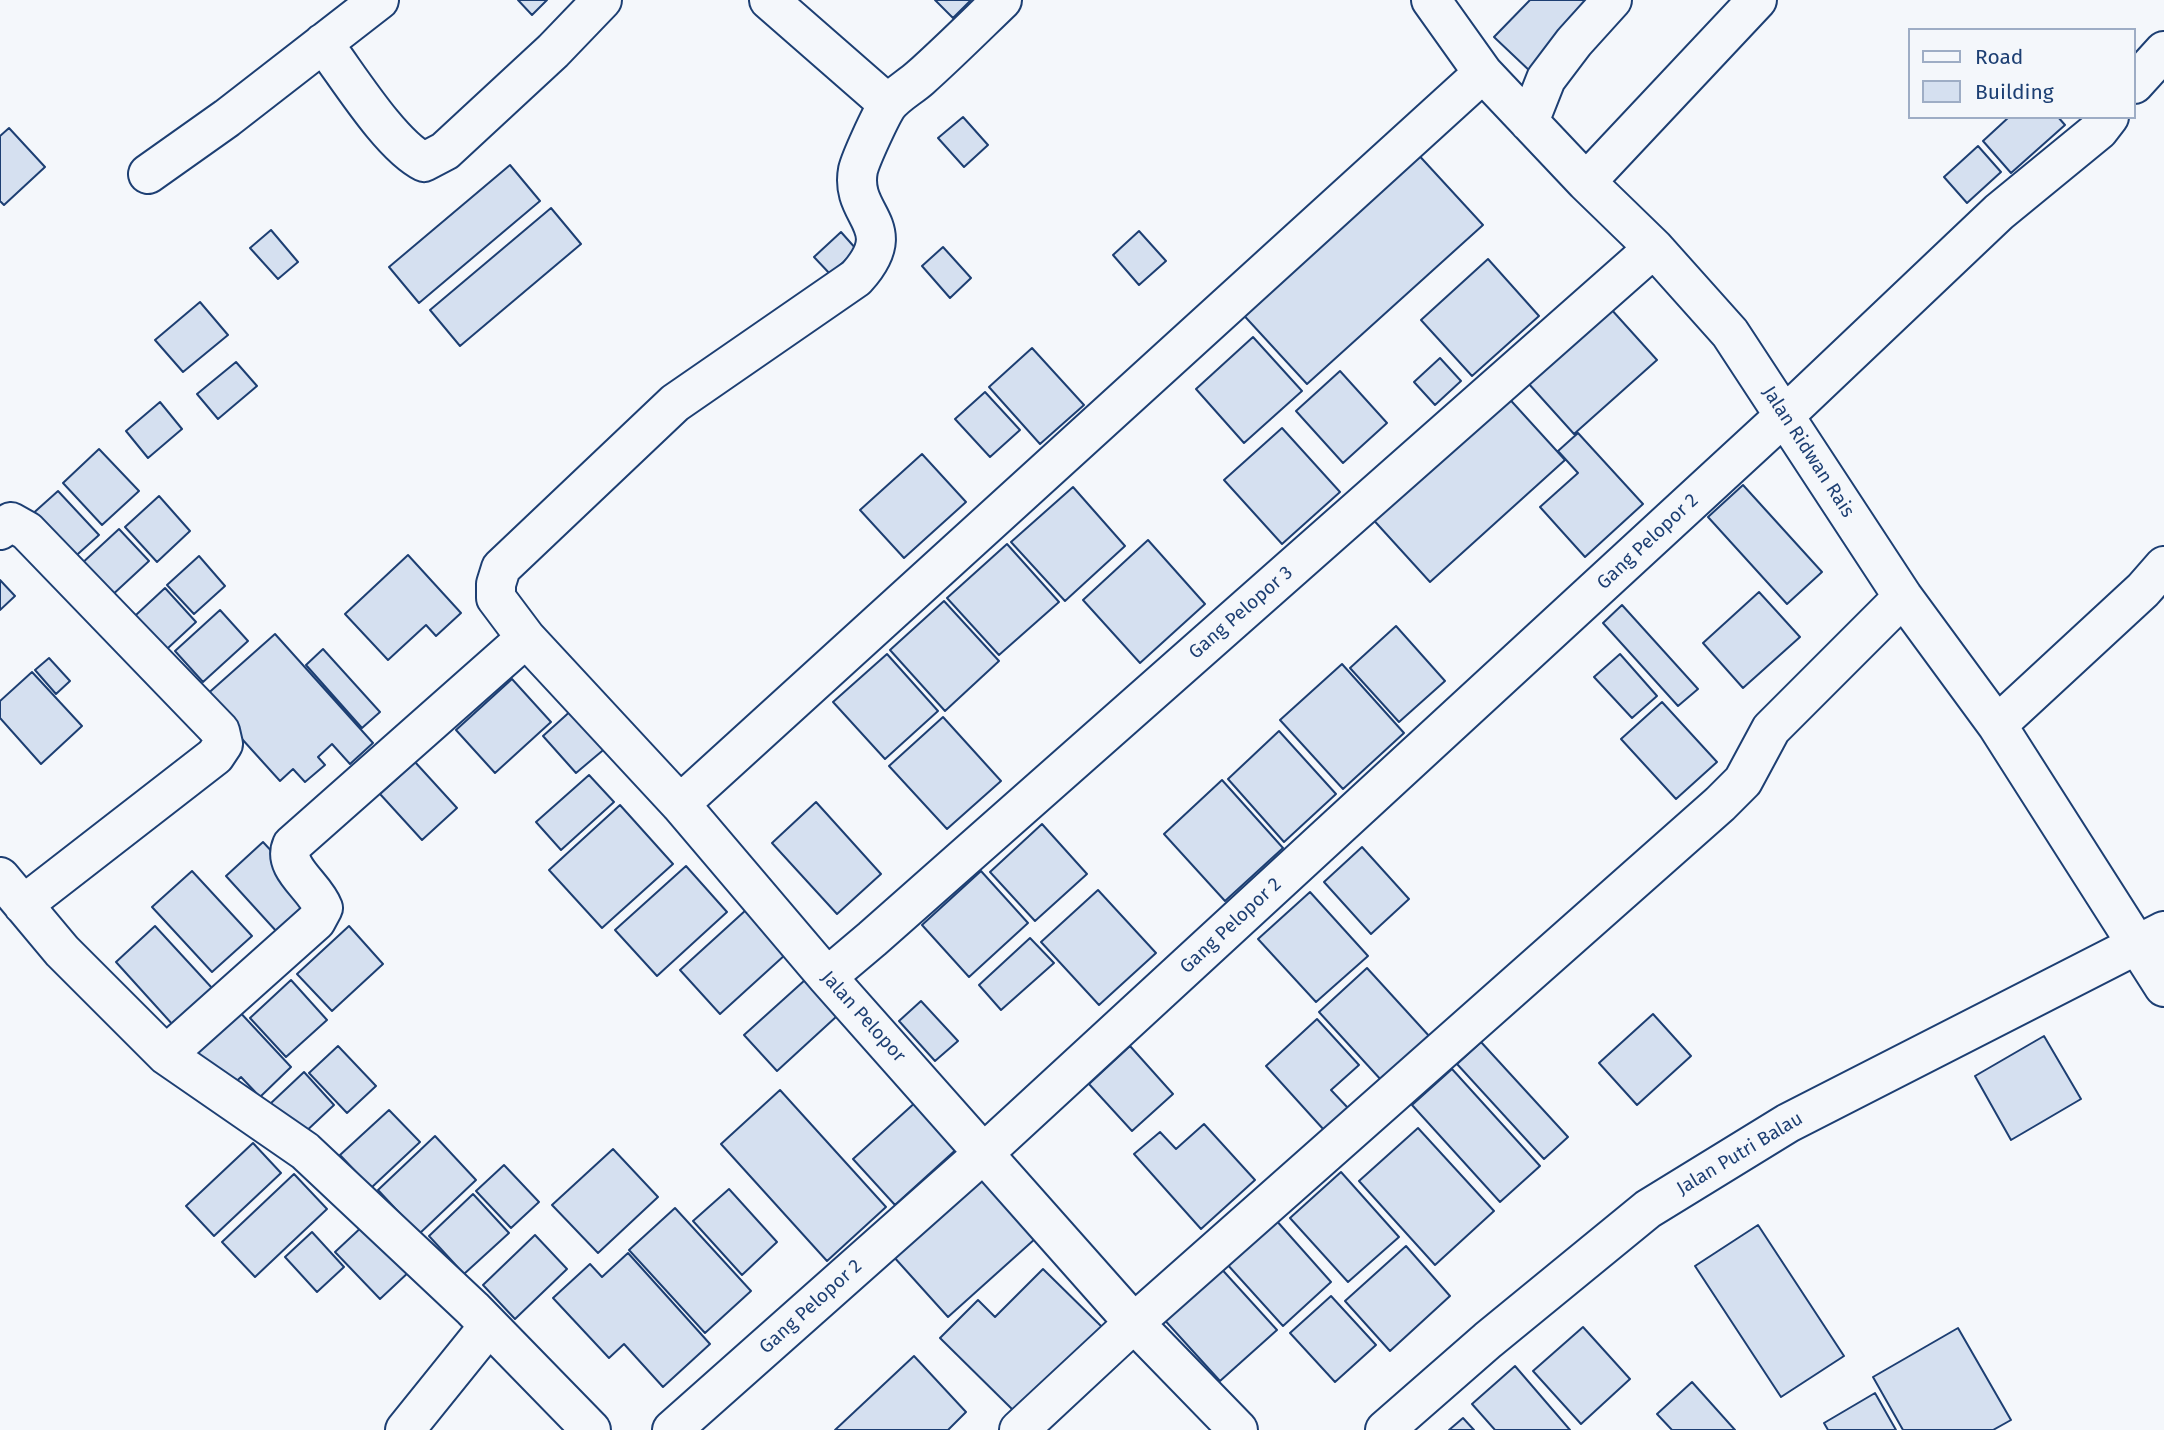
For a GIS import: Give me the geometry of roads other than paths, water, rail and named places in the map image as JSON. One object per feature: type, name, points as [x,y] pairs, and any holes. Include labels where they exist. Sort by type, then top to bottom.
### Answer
[{"type":"street","points":[[148,174],[227,118],[379,0]]},
{"type":"street","points":[[323,43],[396,141],[411,156],[424,162],[445,151],[553,51],[602,0]]},
{"type":"street","points":[[769,0],[888,104],[918,81],[1002,0]]},
{"type":"street","name":"Jalan Ridwan Rais","points":[[1431,0],[1483,73],[1586,181],[1654,247],[1730,333],[1903,597],[2150,937],[2164,987]]},
{"type":"street","points":[[1529,122],[1546,79],[1574,42],[1612,0]]},
{"type":"street","points":[[1586,181],[1756,0]]},
{"type":"street","points":[[2136,82],[2164,51]]},
{"type":"street","points":[[680,804],[1483,73]]},
{"type":"street","name":"Jalan Pelopor","points":[[888,104],[859,169],[858,191],[874,225],[877,241],[869,265],[856,278],[675,403],[501,568],[496,584],[496,598],[526,638],[680,804],[827,976],[1134,1323],[1238,1430]]},
{"type":"street","name":"Gang Pelopor 2","points":[[672,1430],[984,1153],[1784,416],[1999,212],[2099,130],[2107,119]]},
{"type":"street","name":"Gang Pelopor 3","points":[[827,976],[1654,247]]},
{"type":"street","points":[[0,530],[11,522],[27,531],[220,731],[223,744],[215,756],[12,891],[62,951],[166,1055],[305,1151],[472,1309],[591,1430]]},
{"type":"street","points":[[1997,725],[2143,590],[2164,566]]},
{"type":"street","points":[[1019,1430],[1134,1323],[1720,804],[1743,781],[1772,729],[1903,597]]},
{"type":"street","points":[[166,1055],[316,921],[323,908],[318,896],[291,865],[288,854],[292,845],[526,638]]},
{"type":"street","name":"Jalan Putri Balau","points":[[1385,1430],[1488,1340],[1648,1209],[1788,1123],[2150,937]]},
{"type":"street","points":[[405,1430],[488,1327]]}]
